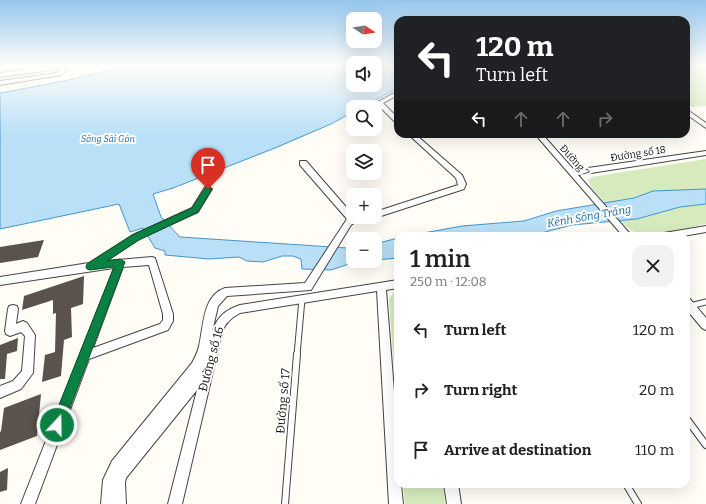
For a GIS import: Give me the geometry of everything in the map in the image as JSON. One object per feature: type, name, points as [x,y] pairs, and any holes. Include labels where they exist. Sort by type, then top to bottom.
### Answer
[{"type":"street","points":[[394,95],[379,103],[394,118]]},
{"type":"street","points":[[690,115],[706,126]]},
{"type":"street","points":[[382,213],[461,187],[462,184],[459,177],[415,138]]},
{"type":"street","name":"Đường 7","points":[[542,138],[624,232]]},
{"type":"street","name":"Đường số 18","points":[[573,174],[706,153]]},
{"type":"street","points":[[303,163],[346,212]]},
{"type":"street","points":[[90,267],[136,237],[195,210],[208,189]]},
{"type":"street","points":[[108,504],[110,475],[121,459],[196,367],[203,352],[211,310],[219,295],[225,292],[308,287],[347,224]]},
{"type":"street","points":[[685,232],[706,228]]},
{"type":"street","points":[[0,282],[120,262],[152,260],[168,314],[168,321],[164,327],[84,356]]},
{"type":"street","points":[[28,504],[120,262]]},
{"type":"street","name":"Đường số 16","points":[[175,504],[219,324],[224,317],[240,309],[394,284]]},
{"type":"street","points":[[381,286],[394,475]]},
{"type":"street","points":[[690,308],[706,325]]},
{"type":"street","points":[[0,392],[18,385],[27,373],[30,335],[23,326],[10,331],[13,309]]},
{"type":"street","points":[[119,504],[118,483],[120,475],[208,368]]},
{"type":"street","points":[[395,488],[396,504]]},
{"type":"street","points":[[452,488],[454,504]]},
{"type":"lane","name":"Đường số 17","points":[[285,504],[302,299]]},
{"type":"lane","points":[[690,305],[706,302]]},
{"type":"lane","points":[[690,423],[706,445]]},
{"type":"lane","points":[[628,488],[638,504]]},
{"type":"green space","points":[[690,89],[706,89],[706,106],[693,107],[690,105]]},
{"type":"green space","points":[[706,159],[706,224],[668,232],[636,232],[631,230],[610,210],[591,187],[588,180],[592,177]]},
{"type":"green space","points":[[394,293],[394,366],[389,300]]},
{"type":"green space","points":[[403,488],[443,488],[445,504],[405,504]]},
{"type":"water","name":"Sông Sài Gòn","points":[[24,89],[346,89],[346,92],[382,92],[382,89],[394,89],[394,90],[375,100],[346,100],[346,116],[331,124],[275,148],[173,188],[153,194],[161,217],[180,237],[346,248],[346,265],[331,270],[302,269],[301,259],[293,256],[282,256],[263,262],[247,261],[239,257],[209,259],[165,255],[165,251],[155,248],[143,228],[130,232],[119,204],[0,229],[0,93]]},
{"type":"water","name":"Kênh Sông Trăng","points":[[706,189],[706,204],[680,207],[637,219],[572,225],[545,232],[429,232],[462,226],[524,221],[556,211],[634,198],[653,191]]},
{"type":"water","points":[[394,239],[394,258],[382,259],[382,242]]},
{"type":"building","points":[[44,240],[38,257],[0,263],[0,247]]},
{"type":"building","points":[[84,276],[83,304],[71,308],[72,337],[64,340],[61,376],[42,382],[45,355],[55,352],[56,313],[53,314],[53,300],[22,310],[24,296]]},
{"type":"building","points":[[18,338],[17,351],[7,354],[5,379],[0,379],[0,345]]},
{"type":"building","points":[[41,394],[37,436],[0,450],[0,432],[4,408]]},
{"type":"building","points":[[8,468],[7,490],[0,492],[0,472]]},
{"type":"route","points":[[57,425],[120,262],[90,267],[136,237],[195,210],[208,189]]}]
